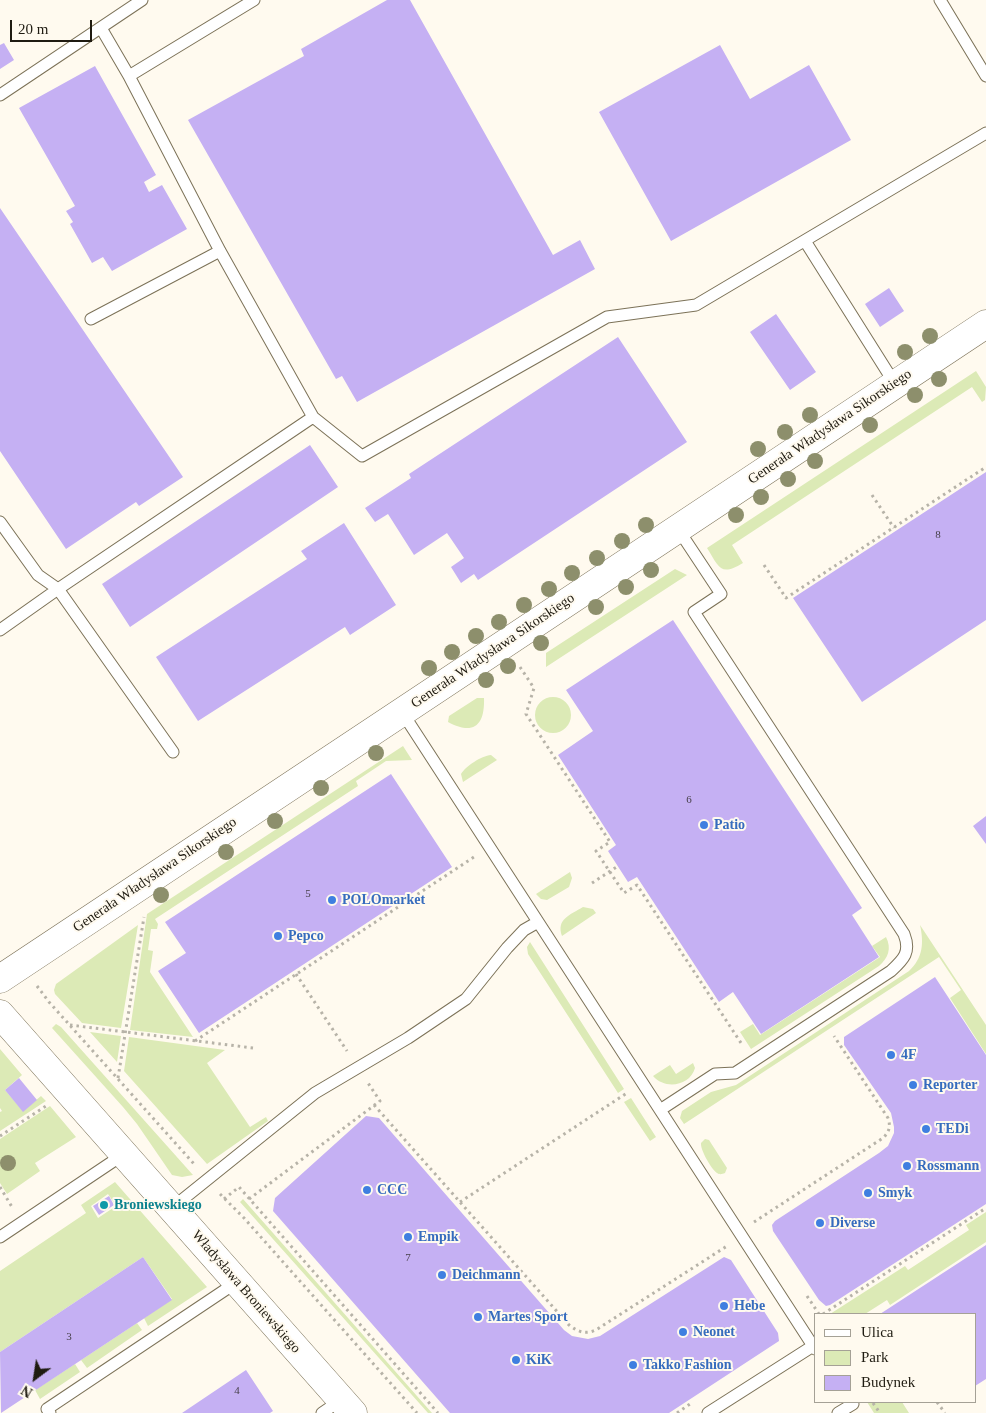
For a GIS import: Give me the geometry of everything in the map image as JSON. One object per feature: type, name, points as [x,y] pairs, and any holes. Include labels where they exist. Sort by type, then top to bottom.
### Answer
[{"type":"street","name":"Generała Władysława Sikorskiego","points":[[0,980],[986,324]]},
{"type":"street","name":"Władysława Broniewskiego","points":[[0,1014],[237,1282],[339,1409]]},
{"type":"lane","points":[[0,95],[142,0]]},
{"type":"lane","points":[[129,76],[254,0]]},
{"type":"lane","points":[[940,0],[986,76]]},
{"type":"lane","points":[[101,28],[129,76],[220,251],[313,417],[362,456],[607,317],[696,305],[986,133]]},
{"type":"lane","points":[[805,241],[895,384]]},
{"type":"lane","points":[[92,319],[220,251]]},
{"type":"lane","points":[[0,630],[313,417]]},
{"type":"lane","points":[[0,522],[38,575],[58,589],[173,752]]},
{"type":"lane","points":[[660,1110],[715,1074],[735,1073],[891,971],[904,958],[908,943],[904,934],[694,612],[721,594],[678,528]]},
{"type":"lane","points":[[402,712],[814,1348],[708,1413]]},
{"type":"lane","points":[[172,1208],[315,1093],[408,1038],[466,999],[507,948],[524,930],[538,922]]},
{"type":"lane","points":[[0,1237],[124,1154]]},
{"type":"lane","points":[[50,1413],[47,1409],[237,1282]]},
{"type":"lane","points":[[838,1413],[854,1406]]},
{"type":"path","points":[[764,565],[786,598],[986,467]]},
{"type":"path","points":[[872,495],[894,528]]},
{"type":"path","points":[[518,664],[534,688],[526,714],[610,842],[596,851],[624,893],[637,885],[753,1061]]},
{"type":"path","points":[[195,1041],[476,856]]},
{"type":"path","points":[[592,883],[618,866]]},
{"type":"path","points":[[118,1079],[144,911]]},
{"type":"path","points":[[34,982],[69,1025],[199,1170]]},
{"type":"path","points":[[69,1025],[253,1048]]},
{"type":"path","points":[[750,1225],[883,1138],[889,1129],[888,1118],[834,1036]]},
{"type":"path","points":[[460,1202],[629,1092]]},
{"type":"path","points":[[0,1136],[52,1101]]},
{"type":"path","points":[[374,1105],[568,1325],[581,1332],[591,1332],[600,1328],[728,1246],[733,1253]]},
{"type":"path","points":[[224,1199],[239,1187],[438,1413]]},
{"type":"path","points":[[216,1189],[417,1413]]},
{"type":"path","points":[[825,1313],[986,1208]]},
{"type":"path","points":[[677,1413],[692,1403]]},
{"type":"green space","points":[[976,371],[986,387],[985,400],[982,402],[972,387],[732,545],[743,563],[729,569],[721,568],[718,565],[707,548]]},
{"type":"green space","points":[[675,569],[687,575],[546,667],[546,653]]},
{"type":"green space","points":[[553,697],[560,698],[566,702],[570,708],[570,722],[566,728],[560,732],[553,733],[546,732],[540,728],[536,722],[535,715],[536,708],[540,702],[546,698]]},
{"type":"green space","points":[[477,698],[484,698],[484,707],[480,721],[476,725],[471,728],[465,728],[448,722],[449,716]]},
{"type":"green space","points":[[403,746],[412,760],[386,761],[356,781],[358,786],[155,919],[158,924],[157,929],[151,929],[148,950],[153,951],[150,972],[193,1037],[130,1030],[147,914]]},
{"type":"green space","points":[[491,755],[497,760],[463,782],[461,774],[466,768],[478,759]]},
{"type":"green space","points":[[570,872],[572,878],[569,887],[547,900],[541,899],[536,894]]},
{"type":"green space","points":[[583,907],[593,909],[596,913],[562,936],[561,925],[565,918]]},
{"type":"green space","points":[[138,925],[121,1028],[82,1023],[55,994],[56,984]]},
{"type":"green space","points":[[920,925],[986,1025],[986,1054],[950,998],[961,990],[939,957],[684,1124],[680,1118],[682,1111],[711,1092],[736,1085],[909,971],[920,955],[922,938]]},
{"type":"green space","points":[[886,937],[889,949],[885,960],[879,966],[751,1049],[740,1032],[753,1024],[760,1035],[880,957],[872,946]]},
{"type":"green space","points":[[530,942],[624,1089],[618,1093],[528,954],[527,947]]},
{"type":"green space","points":[[56,1024],[61,1027],[193,1175],[182,1177],[172,1175],[137,1124],[52,1028]]},
{"type":"green space","points":[[90,1032],[121,1036],[117,1062]]},
{"type":"green space","points":[[129,1037],[225,1050],[207,1063],[250,1127],[266,1117],[268,1121],[207,1164],[124,1071]]},
{"type":"green space","points":[[0,1049],[22,1075],[5,1090],[23,1111],[41,1096],[46,1101],[0,1131],[0,1112],[2,1111],[0,1108]]},
{"type":"green space","points":[[693,1063],[695,1068],[692,1074],[688,1079],[677,1084],[664,1083],[653,1076],[670,1065],[676,1074]]},
{"type":"green space","points":[[631,1098],[656,1137],[650,1141],[624,1102]]},
{"type":"green space","points":[[50,1106],[76,1137],[35,1163],[40,1171],[7,1194],[0,1183],[0,1139]]},
{"type":"green space","points":[[705,1139],[709,1140],[727,1168],[725,1173],[717,1173],[709,1163],[701,1146]]},
{"type":"green space","points":[[115,1182],[207,1287],[148,1326],[144,1318],[172,1299],[143,1257],[0,1352],[0,1271],[86,1213],[81,1205]],"holes":[[[108,1194],[116,1206],[98,1218],[91,1206]]]},
{"type":"green space","points":[[243,1199],[432,1413],[428,1413],[240,1202]]},
{"type":"green space","points":[[986,1212],[986,1242],[890,1305],[887,1300],[867,1313],[832,1313],[905,1266],[908,1270],[969,1230],[966,1225]]},
{"type":"green space","points":[[137,1323],[142,1330],[87,1368],[81,1360]]},
{"type":"green space","points":[[75,1364],[80,1372],[40,1399],[35,1390]]},
{"type":"green space","points":[[868,1403],[903,1403],[909,1413],[874,1413]]},
{"type":"building","points":[[387,0],[410,0],[553,255],[580,240],[595,269],[357,402],[342,376],[336,379],[188,120],[304,56],[301,49]]},
{"type":"building","points":[[4,43],[14,60],[0,69],[0,45]]},
{"type":"building","points":[[720,45],[750,99],[809,65],[851,140],[671,241],[599,112]]},
{"type":"building","points":[[95,66],[156,175],[144,182],[149,192],[162,185],[187,229],[112,271],[103,257],[92,263],[70,224],[73,222],[66,211],[75,206],[19,108]]},
{"type":"building","points":[[0,208],[183,477],[139,506],[136,502],[66,549],[0,451]]},
{"type":"building","points":[[889,288],[904,311],[880,327],[865,304]]},
{"type":"building","points":[[776,314],[816,372],[790,390],[750,332]]},
{"type":"building","points":[[618,337],[687,442],[478,580],[474,574],[461,583],[451,567],[464,558],[447,533],[414,555],[388,514],[375,522],[365,508],[411,478],[409,474]]},
{"type":"building","points":[[310,445],[338,487],[130,627],[102,584]]},
{"type":"building","points":[[986,472],[986,620],[862,702],[793,598]]},
{"type":"building","points":[[344,523],[396,605],[350,635],[345,627],[198,721],[156,657],[307,559],[301,551]]},
{"type":"building","points":[[673,620],[862,908],[852,915],[879,957],[761,1034],[733,992],[719,1002],[637,877],[628,882],[608,851],[616,845],[558,755],[593,731],[566,690]]},
{"type":"building","points":[[391,774],[452,867],[199,1033],[158,971],[186,953],[165,922]]},
{"type":"building","points":[[986,816],[986,844],[973,826]]},
{"type":"building","points":[[935,977],[986,1055],[986,1204],[826,1306],[819,1300],[773,1231],[772,1225],[775,1221],[888,1146],[894,1133],[891,1113],[844,1045],[844,1037]]},
{"type":"building","points":[[19,1078],[37,1100],[23,1112],[5,1090]]},
{"type":"building","points":[[366,1116],[379,1118],[564,1330],[572,1336],[588,1339],[600,1336],[724,1257],[731,1260],[778,1333],[779,1341],[669,1413],[450,1413],[273,1211],[275,1198]]},
{"type":"building","name":"Broniewskiego","points":[[109,1196],[114,1205],[99,1215],[93,1206]]},
{"type":"building","points":[[986,1245],[986,1379],[976,1385],[976,1313],[882,1313]]},
{"type":"building","points":[[143,1257],[172,1300],[1,1413],[0,1352]]},
{"type":"building","points":[[246,1370],[273,1411],[270,1413],[182,1413]]},
{"type":"place","name":"Patio","points":[[704,825]]},
{"type":"place","name":"POLOmarket","points":[[332,900]]},
{"type":"place","name":"Pepco","points":[[278,936]]},
{"type":"place","name":"4F","points":[[891,1055]]},
{"type":"place","name":"Reporter","points":[[913,1085]]},
{"type":"place","name":"TEDi","points":[[926,1129]]},
{"type":"place","name":"Rossmann","points":[[907,1166]]},
{"type":"place","name":"CCC","points":[[367,1190]]},
{"type":"place","name":"Smyk","points":[[868,1193]]},
{"type":"place","name":"Broniewskiego","points":[[104,1205]]},
{"type":"place","name":"Diverse","points":[[820,1223]]},
{"type":"place","name":"Empik","points":[[408,1237]]},
{"type":"place","name":"Deichmann","points":[[442,1275]]},
{"type":"place","name":"Hebe","points":[[724,1306]]},
{"type":"place","name":"Martes Sport","points":[[478,1317]]},
{"type":"place","name":"Neonet","points":[[683,1332]]},
{"type":"place","name":"KiK","points":[[516,1360]]},
{"type":"place","name":"Takko Fashion","points":[[633,1365]]}]
